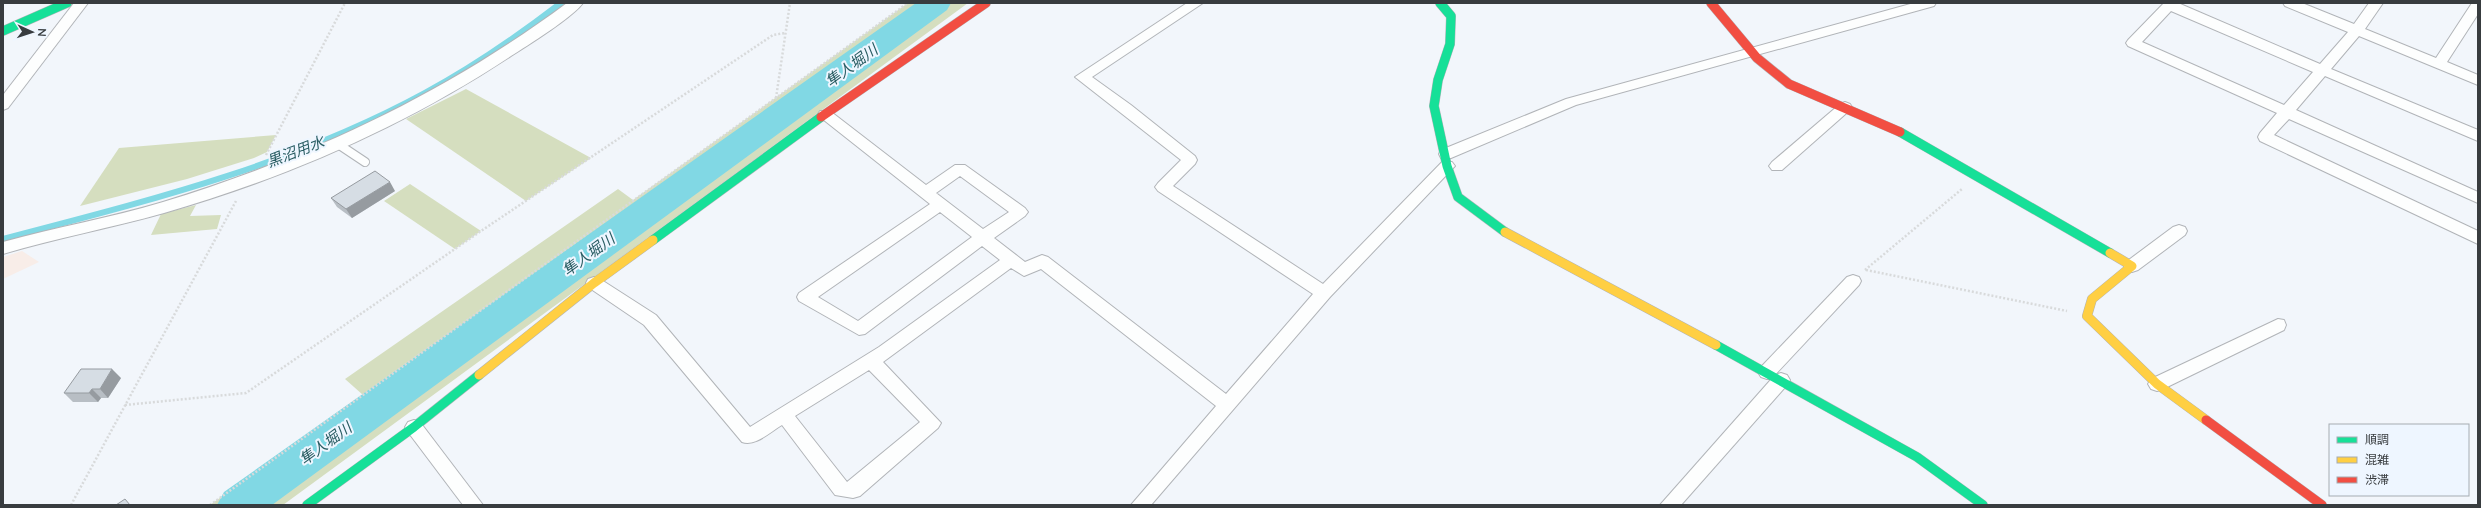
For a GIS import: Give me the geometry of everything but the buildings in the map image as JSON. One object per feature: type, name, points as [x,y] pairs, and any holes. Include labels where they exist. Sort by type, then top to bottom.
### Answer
[{"type":"street","points":[[3,31],[66,3]]},
{"type":"street","points":[[3,105],[81,3]]},
{"type":"street","points":[[3,248],[48,235],[118,220],[243,182],[338,144],[425,102],[476,74],[536,35],[576,3]]},
{"type":"street","points":[[307,505],[414,427],[594,283],[825,114],[986,3]]},
{"type":"street","points":[[1196,3],[1082,77],[1126,108],[1190,160],[1163,187],[1324,293]]},
{"type":"street","points":[[1440,3],[1451,16],[1450,44],[1438,80],[1434,106],[1447,160],[1458,197],[1504,232],[1774,376],[1917,457],[1983,505]]},
{"type":"street","points":[[1711,3],[1753,53],[1775,74],[1803,90],[1882,122],[2132,266]]},
{"type":"street","points":[[1140,505],[1226,404],[1324,293],[1447,160],[1571,102],[1753,53],[1929,3]]},
{"type":"street","points":[[2290,3],[2478,80]]},
{"type":"street","points":[[2376,3],[2356,31],[2265,137],[2478,238]]},
{"type":"street","points":[[2478,136],[2170,4],[2134,42],[2286,113],[2478,198]]},
{"type":"street","points":[[2438,64],[2478,4]]},
{"type":"street","points":[[1777,166],[1845,107]]},
{"type":"street","points":[[825,114],[1024,270],[1042,261],[1226,404]]},
{"type":"street","points":[[926,192],[960,169],[1020,212],[983,237],[859,329],[805,296],[941,204]]},
{"type":"street","points":[[2179,231],[2132,266],[2092,300],[2087,316],[2157,384],[2322,505]]},
{"type":"street","points":[[594,283],[650,320],[748,437],[871,361],[1011,260]]},
{"type":"street","points":[[1669,505],[1774,376],[1859,275]]},
{"type":"street","points":[[2157,384],[2278,325]]},
{"type":"street","points":[[784,415],[842,489],[852,490],[932,423],[871,361]]},
{"type":"street","points":[[414,427],[474,505]]},
{"type":"lane","points":[[338,144],[365,162]]},
{"type":"path","points":[[271,156],[264,159],[345,3]]},
{"type":"path","points":[[776,98],[790,3]]},
{"type":"path","points":[[210,505],[908,3]]},
{"type":"path","points":[[125,405],[246,393],[455,249],[773,35],[785,33]]},
{"type":"path","points":[[1859,275],[1977,177]]},
{"type":"path","points":[[71,505],[242,191],[243,182]]},
{"type":"path","points":[[1859,275],[2087,316]]},
{"type":"shaded area","points":[[22,251],[39,262],[3,279],[3,257]]},
{"type":"green space","points":[[908,3],[926,3],[226,505],[210,505],[363,395],[345,379],[618,189],[633,200]]},
{"type":"green space","points":[[951,3],[968,3],[283,505],[260,505],[767,133],[832,90]]},
{"type":"green space","points":[[466,89],[591,158],[526,201],[406,119]]},
{"type":"green space","points":[[276,135],[267,152],[254,158],[187,179],[80,206],[119,148]]},
{"type":"green space","points":[[410,184],[481,231],[455,249],[384,201]]},
{"type":"green space","points":[[196,205],[190,216],[221,215],[217,229],[151,235],[161,214]]},
{"type":"waterway","name":"黒沼用水","points":[[3,239],[112,210],[219,179],[324,141],[375,118],[443,83],[495,51],[561,3]]},
{"type":"waterway","name":"隼人堀川","points":[[239,505],[936,3]]},
{"type":"traffic: fast","points":[[3,31],[67,3]]},
{"type":"traffic: fast","points":[[1440,3],[1451,16],[1450,44],[1438,80],[1434,106],[1447,166],[1458,197],[1505,232]]},
{"type":"traffic: fast","points":[[653,240],[821,117]]},
{"type":"traffic: fast","points":[[1900,132],[2110,253]]},
{"type":"traffic: fast","points":[[1716,345],[1917,457],[1983,505]]},
{"type":"traffic: fast","points":[[307,505],[414,427],[479,375]]},
{"type":"traffic: slow","points":[[1505,232],[1716,345]]},
{"type":"traffic: slow","points":[[479,375],[594,283],[653,240]]},
{"type":"traffic: slow","points":[[2110,253],[2132,266],[2092,299],[2087,316],[2157,384],[2206,420]]},
{"type":"traffic: jam","points":[[821,117],[986,3]]},
{"type":"traffic: jam","points":[[1711,3],[1757,58],[1789,84],[1820,99],[1885,124],[1900,132]]},
{"type":"traffic: jam","points":[[2206,420],[2322,505]]}]
